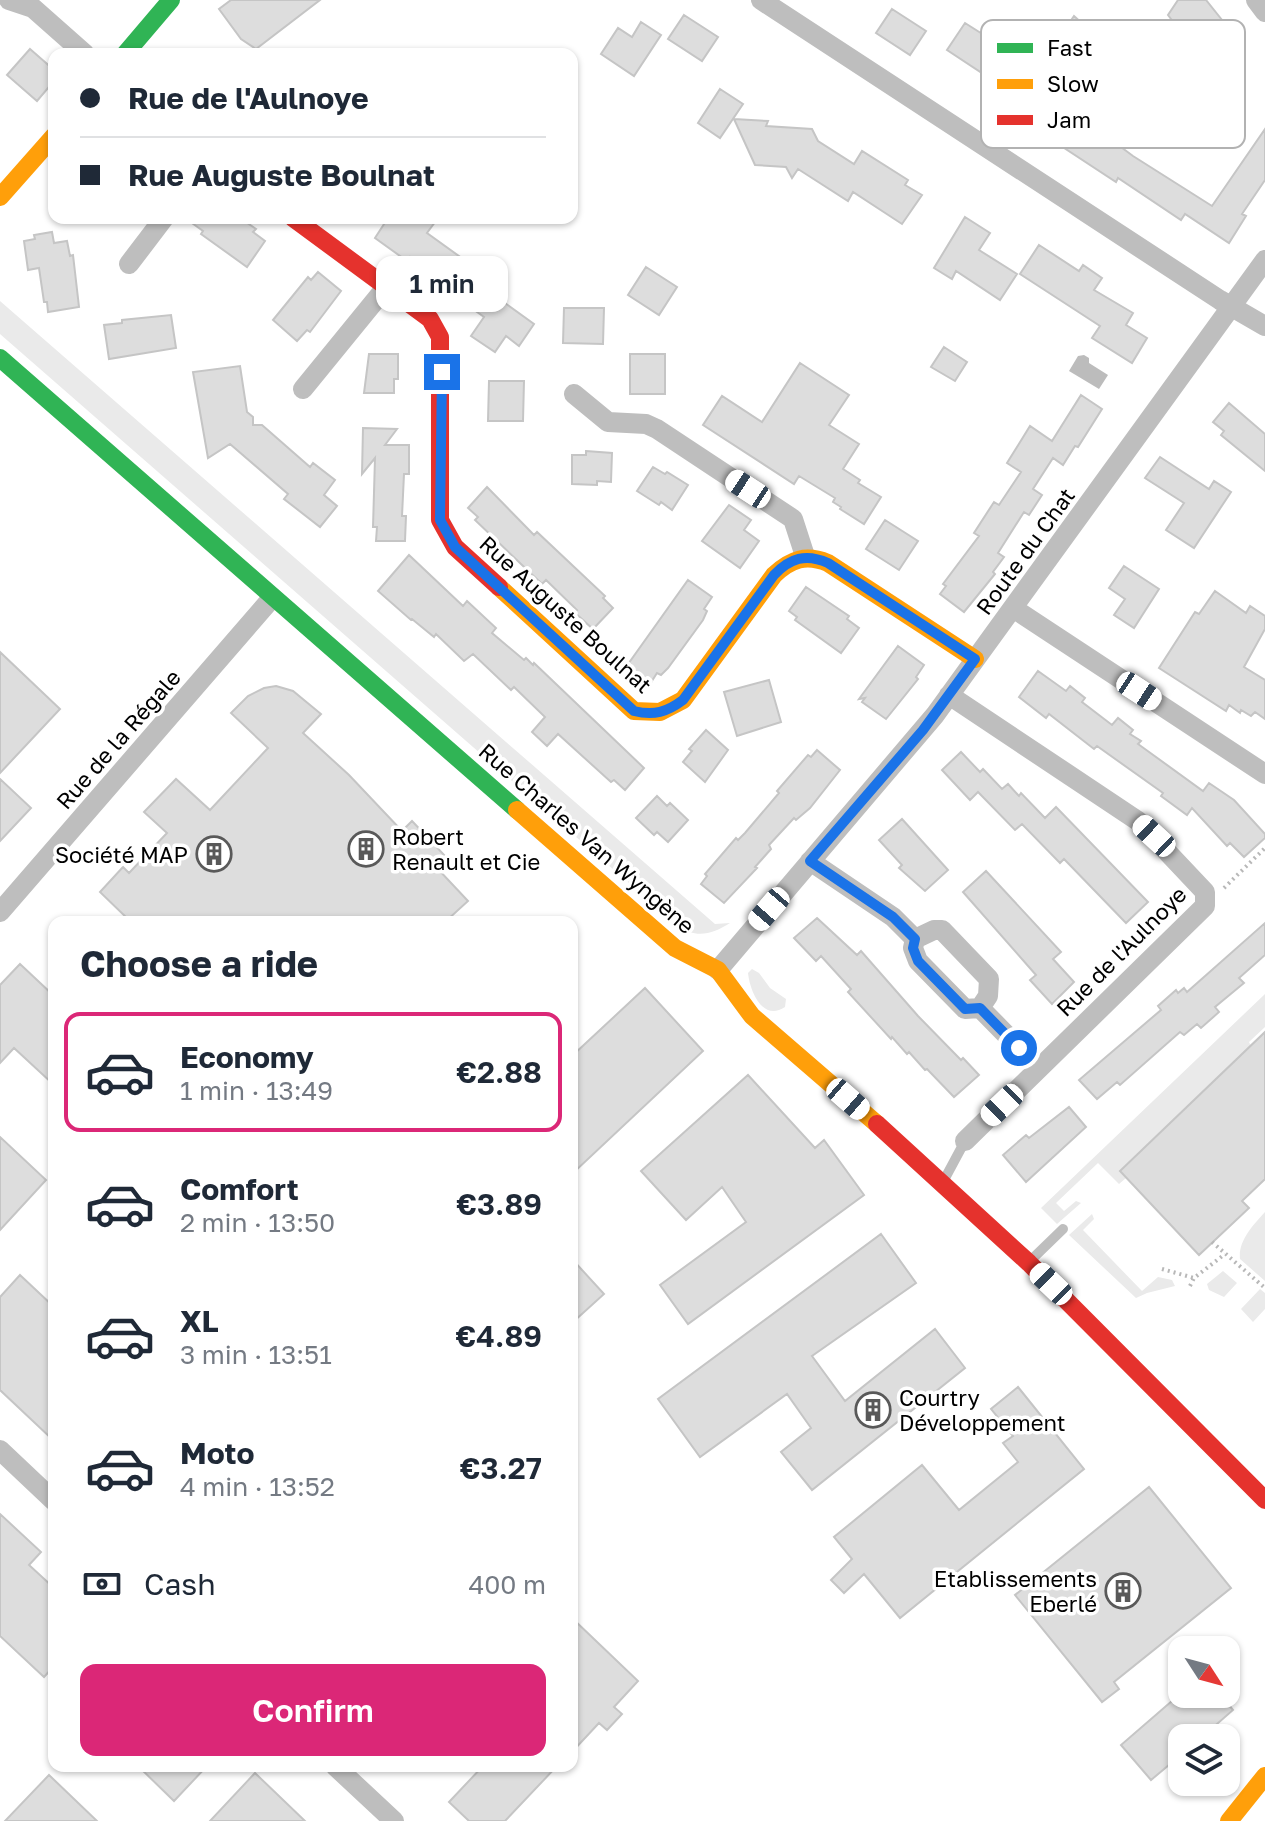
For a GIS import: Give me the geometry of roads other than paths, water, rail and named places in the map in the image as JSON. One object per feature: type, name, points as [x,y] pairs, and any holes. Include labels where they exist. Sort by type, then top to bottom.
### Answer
[{"type":"street","points":[[9,0],[33,8],[78,48]]},
{"type":"street","points":[[130,48],[171,0]]},
{"type":"street","points":[[761,0],[981,144]]},
{"type":"street","points":[[1256,0],[1265,12]]},
{"type":"street","points":[[0,197],[48,143]]},
{"type":"street","points":[[988,148],[1265,326]]},
{"type":"street","points":[[129,264],[159,224]]},
{"type":"street","name":"Rue Auguste Boulnat","points":[[301,224],[430,319],[440,337],[440,520],[448,538],[634,711],[656,714],[673,708],[683,700],[774,575],[790,560],[805,556]]},
{"type":"street","name":"Route du Chat","points":[[718,970],[923,730],[1265,260]]},
{"type":"street","points":[[303,389],[387,286]]},
{"type":"street","name":"Rue Charles Van Wyngène","points":[[0,358],[675,948],[718,970],[752,1016],[1029,1263],[1265,1500]]},
{"type":"street","points":[[574,394],[608,422],[646,424],[657,429],[793,519],[805,556],[828,563],[975,659]]},
{"type":"street","name":"Rue de la Régale","points":[[0,912],[272,598]]},
{"type":"street","points":[[1013,608],[1265,774]]},
{"type":"street","name":"Rue de l'Aulnoye","points":[[949,695],[1138,821],[1205,892],[1205,906],[965,1141]]},
{"type":"street","points":[[810,861],[893,917],[915,939]]},
{"type":"street","points":[[915,939],[934,930],[942,930],[989,979],[988,996],[980,1008]]},
{"type":"street","points":[[915,939],[913,948],[918,961],[965,1009],[980,1008],[1039,1068]]},
{"type":"street","points":[[0,1450],[48,1495]]},
{"type":"street","points":[[341,1772],[384,1818]]},
{"type":"street","points":[[1229,1821],[1265,1776]]},
{"type":"lane","name":"Rue de l'Aulnoye","points":[[942,1183],[965,1141]]},
{"type":"lane","points":[[1029,1263],[1063,1229]]},
{"type":"place","name":"Robert Renault et Cie","points":[[366,849]]},
{"type":"place","name":"Société MAP","points":[[214,854]]},
{"type":"place","name":"Courtry Développement","points":[[873,1410]]},
{"type":"place","name":"Etablissements Eberlé","points":[[1123,1591]]}]
